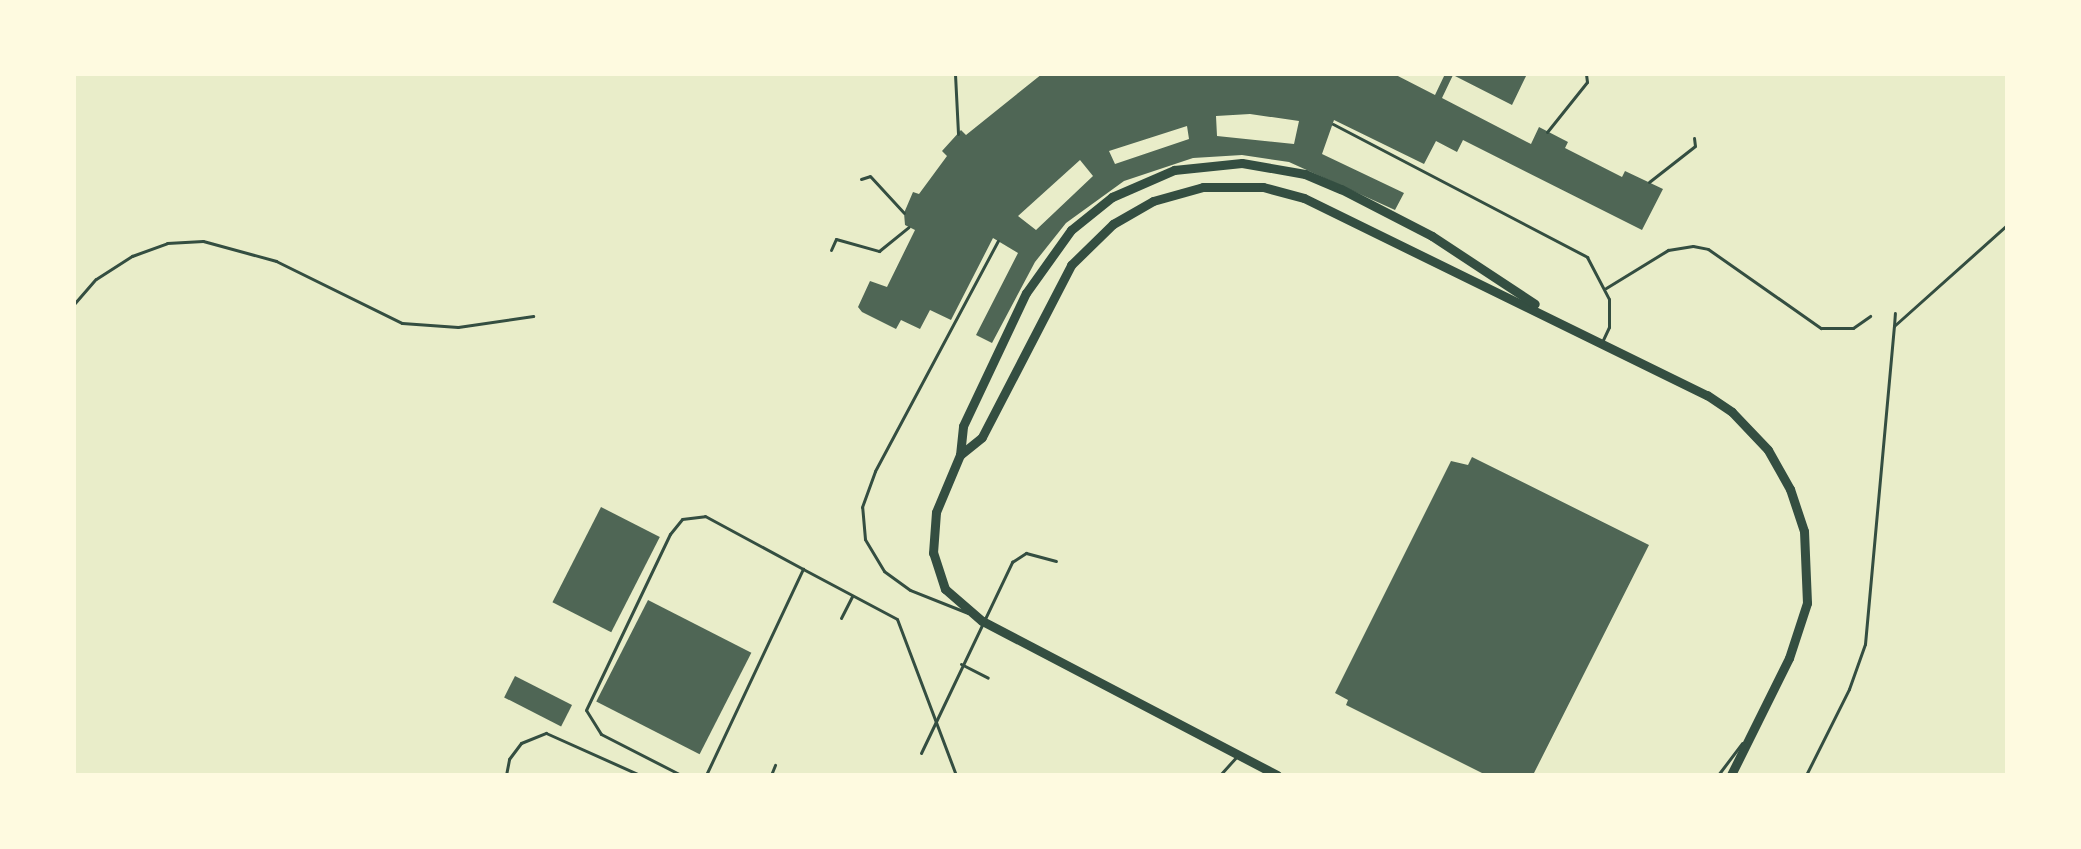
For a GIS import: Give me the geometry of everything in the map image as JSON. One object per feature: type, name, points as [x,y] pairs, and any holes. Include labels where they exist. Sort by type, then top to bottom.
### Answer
[{"type":"street","points":[[1277,775],[1242,752],[982,621],[969,613],[945,589],[933,553],[936,514],[960,455],[963,426],[1026,293],[1053,252],[1096,208],[1144,181],[1183,168],[1242,163],[1305,174],[1432,236],[1583,332]]},
{"type":"street","points":[[960,455],[982,437],[1056,291],[1083,250],[1140,207],[1188,190],[1233,184],[1293,194],[1583,332],[1732,412],[1768,450],[1790,489],[1806,545],[1807,603],[1789,658],[1731,775]]},
{"type":"lane","points":[[1333,124],[1579,250],[1593,262],[1606,288],[1610,319],[1602,342]]},
{"type":"lane","points":[[1894,326],[2007,225]]},
{"type":"lane","points":[[74,304],[96,279],[132,256],[167,243],[203,241],[276,261],[402,323],[458,327],[533,316]]},
{"type":"lane","points":[[969,613],[910,590],[884,571],[865,539],[862,507],[875,471],[998,241]]},
{"type":"lane","points":[[1606,288],[1668,250],[1693,246],[1708,249],[1821,328],[1853,328],[1870,316]]},
{"type":"lane","points":[[1806,775],[1849,689],[1865,644],[1895,313]]},
{"type":"lane","points":[[681,775],[601,734],[586,710],[670,534],[682,519],[705,516],[897,619],[956,775]]},
{"type":"lane","points":[[921,753],[961,664],[1015,558],[1026,553],[1056,561]]},
{"type":"lane","points":[[706,775],[803,569]]},
{"type":"lane","points":[[841,618],[853,595]]},
{"type":"lane","points":[[961,664],[988,678]]},
{"type":"lane","points":[[1718,775],[1753,730]]},
{"type":"lane","points":[[506,775],[509,759],[521,743],[546,733],[640,775]]},
{"type":"lane","points":[[1220,775],[1242,752]]},
{"type":"lane","points":[[771,775],[775,765]]},
{"type":"path","points":[[955,74],[958,134]]},
{"type":"path","points":[[1547,132],[1587,82],[1586,74]]},
{"type":"path","points":[[1649,182],[1695,146],[1694,138]]},
{"type":"path","points":[[861,179],[870,176],[904,213]]},
{"type":"path","points":[[831,250],[836,239],[879,251],[909,227]]},
{"type":"building","points":[[1042,74],[1394,74],[1435,95],[1445,74],[1527,74],[1512,105],[1453,75],[1442,98],[1531,144],[1539,127],[1568,142],[1565,148],[1622,177],[1625,171],[1663,189],[1642,230],[1463,140],[1457,152],[1436,141],[1424,164],[1334,120],[1322,154],[1404,193],[1395,210],[1289,162],[1242,155],[1193,158],[1124,181],[1066,223],[1035,262],[992,343],[976,335],[1018,253],[993,238],[951,320],[930,310],[920,329],[901,320],[896,329],[858,307],[870,281],[887,287],[915,230],[905,225],[904,213],[913,192],[919,194],[947,156],[942,151],[961,130],[966,135]],"holes":[[[1250,114],[1299,121],[1294,144],[1217,136],[1216,116]],[[1187,126],[1189,139],[1115,164],[1109,151]],[[1080,160],[1093,176],[1036,230],[1018,216]]]},
{"type":"building","points":[[1472,457],[1649,545],[1533,775],[1486,775],[1346,705],[1348,700],[1335,693],[1451,461],[1468,465]]},
{"type":"building","points":[[601,507],[660,537],[611,632],[552,602]]},
{"type":"building","points":[[648,600],[751,653],[700,754],[596,702]]},
{"type":"building","points":[[515,676],[572,705],[561,726],[504,697]]}]
